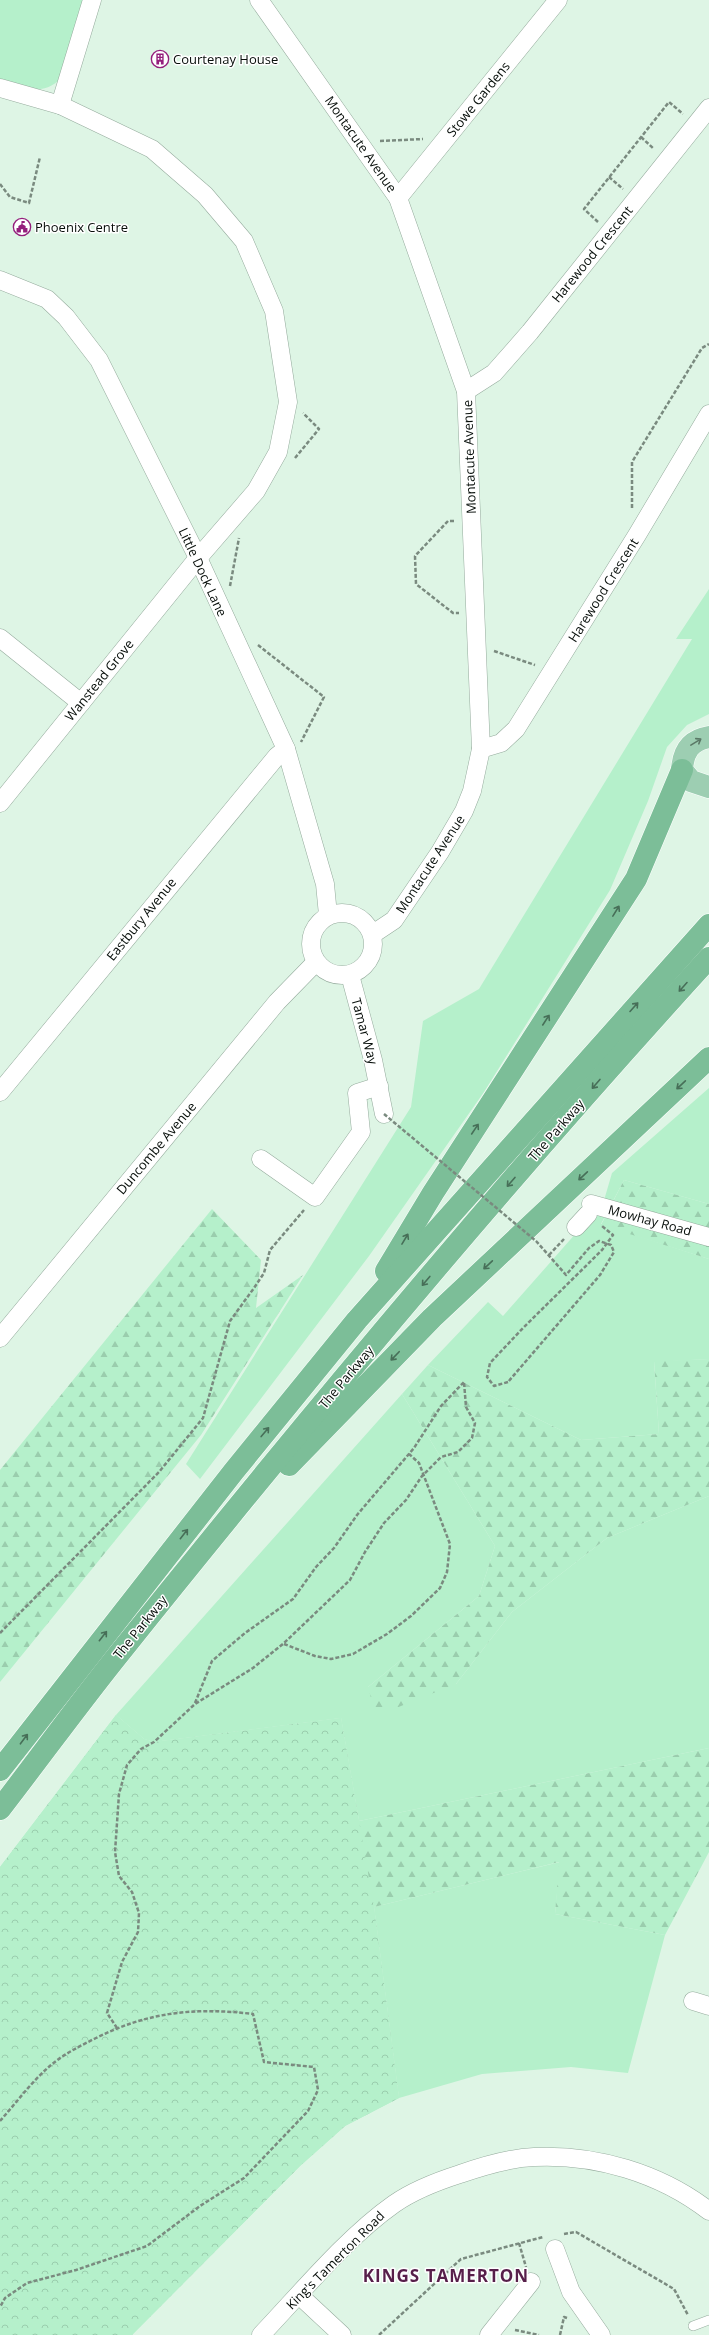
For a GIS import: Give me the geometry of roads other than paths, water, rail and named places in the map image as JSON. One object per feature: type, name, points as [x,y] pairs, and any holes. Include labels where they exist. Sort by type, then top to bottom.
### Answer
[{"type":"highway","points":[[357,1320],[433,1193],[636,879],[682,770]]},
{"type":"highway","name":"The Parkway","points":[[0,1770],[234,1471],[357,1320],[709,924]]},
{"type":"highway","name":"The Parkway","points":[[0,1809],[120,1652],[195,1559],[465,1234],[626,1049],[709,958]]},
{"type":"highway","points":[[195,1559],[318,1436],[432,1318],[709,1058]]},
{"type":"main road","points":[[709,737],[701,738],[691,744],[683,757],[682,770],[691,781],[709,787]]},
{"type":"street","points":[[60,105],[92,0]]},
{"type":"street","name":"Montacute Avenue","points":[[259,0],[398,198],[466,391],[481,749],[472,791],[464,811],[440,852],[394,920],[373,934]]},
{"type":"street","name":"Stowe Gardens","points":[[398,198],[558,0]]},
{"type":"street","name":"Wanstead Grove","points":[[0,88],[60,105],[152,149],[206,195],[244,241],[274,311],[288,402],[278,452],[256,491],[198,558],[0,803]]},
{"type":"street","name":"Harewood Crescent","points":[[466,391],[494,373],[530,332],[709,108]]},
{"type":"street","name":"Little Dock Lane","points":[[0,280],[46,299],[66,317],[100,360],[198,558],[288,755],[325,884],[328,915]]},
{"type":"street","name":"Harewood Crescent","points":[[481,749],[501,743],[516,729],[637,536],[709,414]]},
{"type":"street","points":[[0,638],[81,703]]},
{"type":"street","name":"Eastbury Avenue","points":[[0,1092],[185,865],[277,756],[288,755]]},
{"type":"street","points":[[342,912],[357,916],[367,924],[373,934],[374,947],[369,962],[362,969],[350,975],[336,975],[324,970],[316,962],[311,948],[312,933],[319,922],[328,915],[342,912]]},
{"type":"street","name":"Duncombe Avenue","points":[[0,1338],[277,1002],[316,962]]},
{"type":"street","name":"Tamar Way","points":[[350,975],[379,1086],[384,1114]]},
{"type":"street","points":[[261,1159],[315,1197],[361,1132],[357,1094],[379,1086]]},
{"type":"street","name":"Mowhay Road","points":[[576,1227],[590,1209],[709,1237]]},
{"type":"street","name":"King's Tamerton Road","points":[[261,2335],[370,2222],[396,2203],[433,2183],[482,2167],[532,2157],[567,2157],[621,2167],[673,2188],[709,2211]]},
{"type":"street","points":[[555,2249],[571,2292],[601,2335]]},
{"type":"street","points":[[493,2330],[531,2282]]},
{"type":"street","points":[[299,2295],[342,2335]]},
{"type":"lane","points":[[693,2326],[709,2320]]},
{"type":"place","name":"Courtenay House","points":[[160,59]]},
{"type":"place","name":"Phoenix Centre","points":[[22,227]]},
{"type":"district","name":"KINGS TAMERTON","points":[[446,2275]]}]
